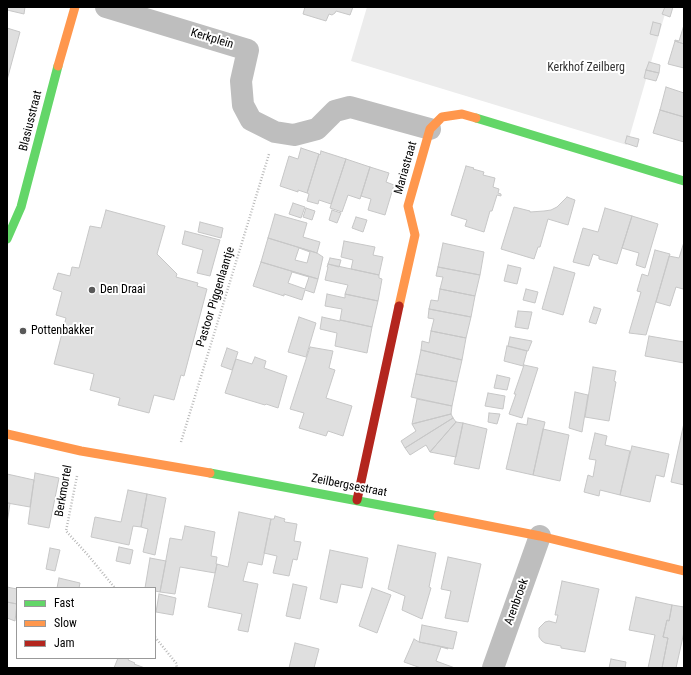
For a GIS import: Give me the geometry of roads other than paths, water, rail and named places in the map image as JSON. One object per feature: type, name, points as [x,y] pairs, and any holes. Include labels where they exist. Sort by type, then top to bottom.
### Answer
[{"type":"street","name":"Blasiusstraat","points":[[7,239],[21,207],[74,7]]},
{"type":"street","name":"Kerkplein","points":[[106,7],[248,50],[241,81],[243,105],[251,120],[276,132],[294,135],[317,129],[335,111],[350,107],[430,129]]},
{"type":"street","name":"Mariastraat","points":[[357,500],[415,235],[408,206],[430,129],[442,117],[462,114],[684,181]]},
{"type":"street","name":"Zeilbergsestraat","points":[[7,434],[81,451],[174,466],[540,536],[684,571]]},
{"type":"street","name":"Arenbroek","points":[[493,668],[540,536]]},
{"type":"place","name":"Den Draai","points":[[92,290]]},
{"type":"place","name":"Pottenbakker","points":[[23,331]]},
{"type":"park label","name":"Kerkhof Zeilberg","points":[[586,68]]}]
